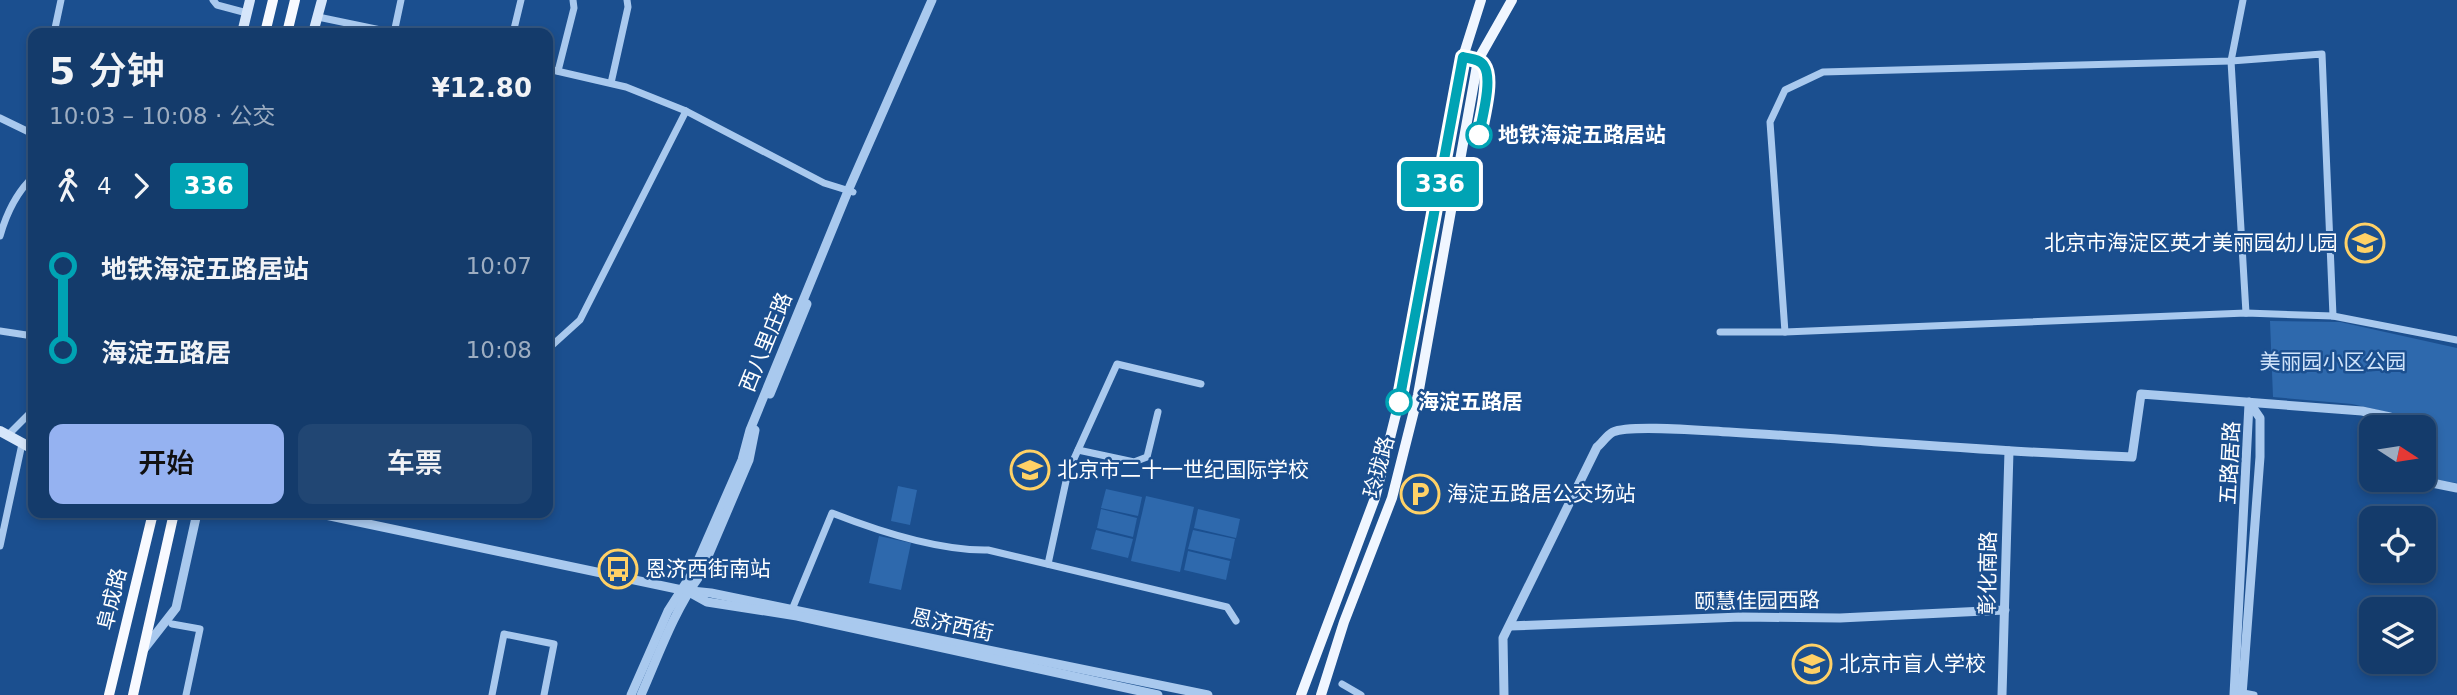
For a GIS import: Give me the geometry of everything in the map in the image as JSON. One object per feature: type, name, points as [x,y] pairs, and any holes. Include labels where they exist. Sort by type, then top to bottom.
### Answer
[{"type":"highway","points":[[266,28],[273,0]]},
{"type":"highway","points":[[288,28],[295,0]]},
{"type":"highway","name":"阜成路","points":[[109,695],[152,518]]},
{"type":"highway","name":"阜成路","points":[[132,695],[173,518]]},
{"type":"main road","points":[[243,28],[250,0]]},
{"type":"main road","points":[[315,28],[321,0]]},
{"type":"main road","name":"玲珑路","points":[[1301,695],[1376,498],[1417,316],[1463,57],[1481,0]]},
{"type":"main road","name":"玲珑路","points":[[1321,695],[1345,622],[1392,498],[1418,395],[1478,60],[1512,0]]},
{"type":"main road","points":[[4,433],[28,447]]},
{"type":"street","points":[[55,28],[61,0]]},
{"type":"street","points":[[213,0],[217,5],[247,13]]},
{"type":"street","points":[[395,28],[401,0]]},
{"type":"street","points":[[514,28],[520,0]]},
{"type":"street","points":[[558,71],[574,8],[573,0]]},
{"type":"street","points":[[611,83],[628,7],[627,0]]},
{"type":"street","name":"西八里庄路","points":[[632,695],[668,611],[700,575],[749,460],[755,429],[851,191],[932,0]]},
{"type":"street","name":"西八里庄路","points":[[851,191],[938,0]]},
{"type":"street","points":[[2243,0],[2231,61],[2246,313]]},
{"type":"street","points":[[318,17],[370,28]]},
{"type":"street","points":[[1785,331],[1770,122],[1785,90],[1823,72],[2231,61],[2322,54],[2333,316]]},
{"type":"street","points":[[553,70],[626,87],[686,111],[824,183],[851,191]]},
{"type":"street","points":[[553,344],[580,320],[686,111]]},
{"type":"street","points":[[0,118],[28,132]]},
{"type":"street","points":[[0,236],[2,223],[28,182]]},
{"type":"street","points":[[1720,332],[2246,313],[2333,316],[2457,340]]},
{"type":"street","points":[[0,331],[28,335]]},
{"type":"street","points":[[1048,564],[1068,472],[1117,364],[1201,384]]},
{"type":"street","points":[[1504,695],[1503,638],[1597,447],[1613,432],[1636,429],[1791,434],[2009,451],[2132,457],[2141,394],[2362,411],[2381,415]]},
{"type":"street","name":"五路居路","points":[[2238,693],[2249,402]]},
{"type":"street","points":[[1078,450],[1134,462],[1147,457],[1158,412]]},
{"type":"street","points":[[4,433],[28,414]]},
{"type":"street","points":[[0,546],[22,444]]},
{"type":"street","name":"彰化南路","points":[[2002,695],[2009,451]]},
{"type":"street","points":[[2436,484],[2457,488]]},
{"type":"street","points":[[791,613],[832,513],[881,532],[970,550],[988,550],[1227,607],[1236,621]]},
{"type":"street","points":[[143,650],[176,608],[196,518]]},
{"type":"street","name":"恩济西街","points":[[340,518],[685,591],[707,602],[791,613],[1208,695]]},
{"type":"street","name":"西八里庄路","points":[[641,695],[685,591]]},
{"type":"street","name":"颐慧佳园西路","points":[[1510,626],[1741,617],[1840,618],[2004,610]]},
{"type":"street","name":"恩济西街","points":[[791,613],[1158,695]]},
{"type":"street","points":[[172,624],[200,629],[186,695]]},
{"type":"street","points":[[492,695],[504,634],[554,644],[544,695]]},
{"type":"street","points":[[1342,684],[1361,695]]},
{"type":"street","points":[[2238,693],[2254,695]]},
{"type":"green space","name":"美丽园小区公园","points":[[2270,321],[2340,322],[2457,348],[2457,483],[2436,480],[2436,415],[2396,415],[2352,404],[2273,397]]},
{"type":"green space","points":[[898,486],[917,490],[910,525],[891,521]]},
{"type":"green space","points":[[1106,489],[1142,497],[1138,516],[1101,508]]},
{"type":"green space","points":[[1146,496],[1194,507],[1180,572],[1131,561]]},
{"type":"green space","points":[[1101,509],[1137,518],[1133,537],[1097,528]]},
{"type":"green space","points":[[1198,509],[1240,519],[1236,538],[1194,528]]},
{"type":"green space","points":[[1096,530],[1133,539],[1128,558],[1091,549]]},
{"type":"green space","points":[[1193,530],[1235,539],[1231,559],[1188,549]]},
{"type":"green space","points":[[879,536],[911,543],[901,590],[869,583]]},
{"type":"green space","points":[[1188,551],[1230,561],[1226,580],[1184,570]]},
{"type":"bus line","name":"336","points":[[1399,402],[1463,57],[1478,60],[1485,67],[1488,82],[1479,135]]},
{"type":"place","name":"地铁海淀五路居站","points":[[1479,135]]},
{"type":"place","name":"北京市海淀区英才美丽园幼儿园","points":[[2365,243]]},
{"type":"place","name":"海淀五路居","points":[[1399,402]]},
{"type":"place","name":"北京市二十一世纪国际学校","points":[[1030,470]]},
{"type":"place","name":"海淀五路居公交场站","points":[[1420,494]]},
{"type":"place","name":"恩济西街南站","points":[[618,569]]},
{"type":"place","name":"北京市盲人学校","points":[[1812,664]]}]
